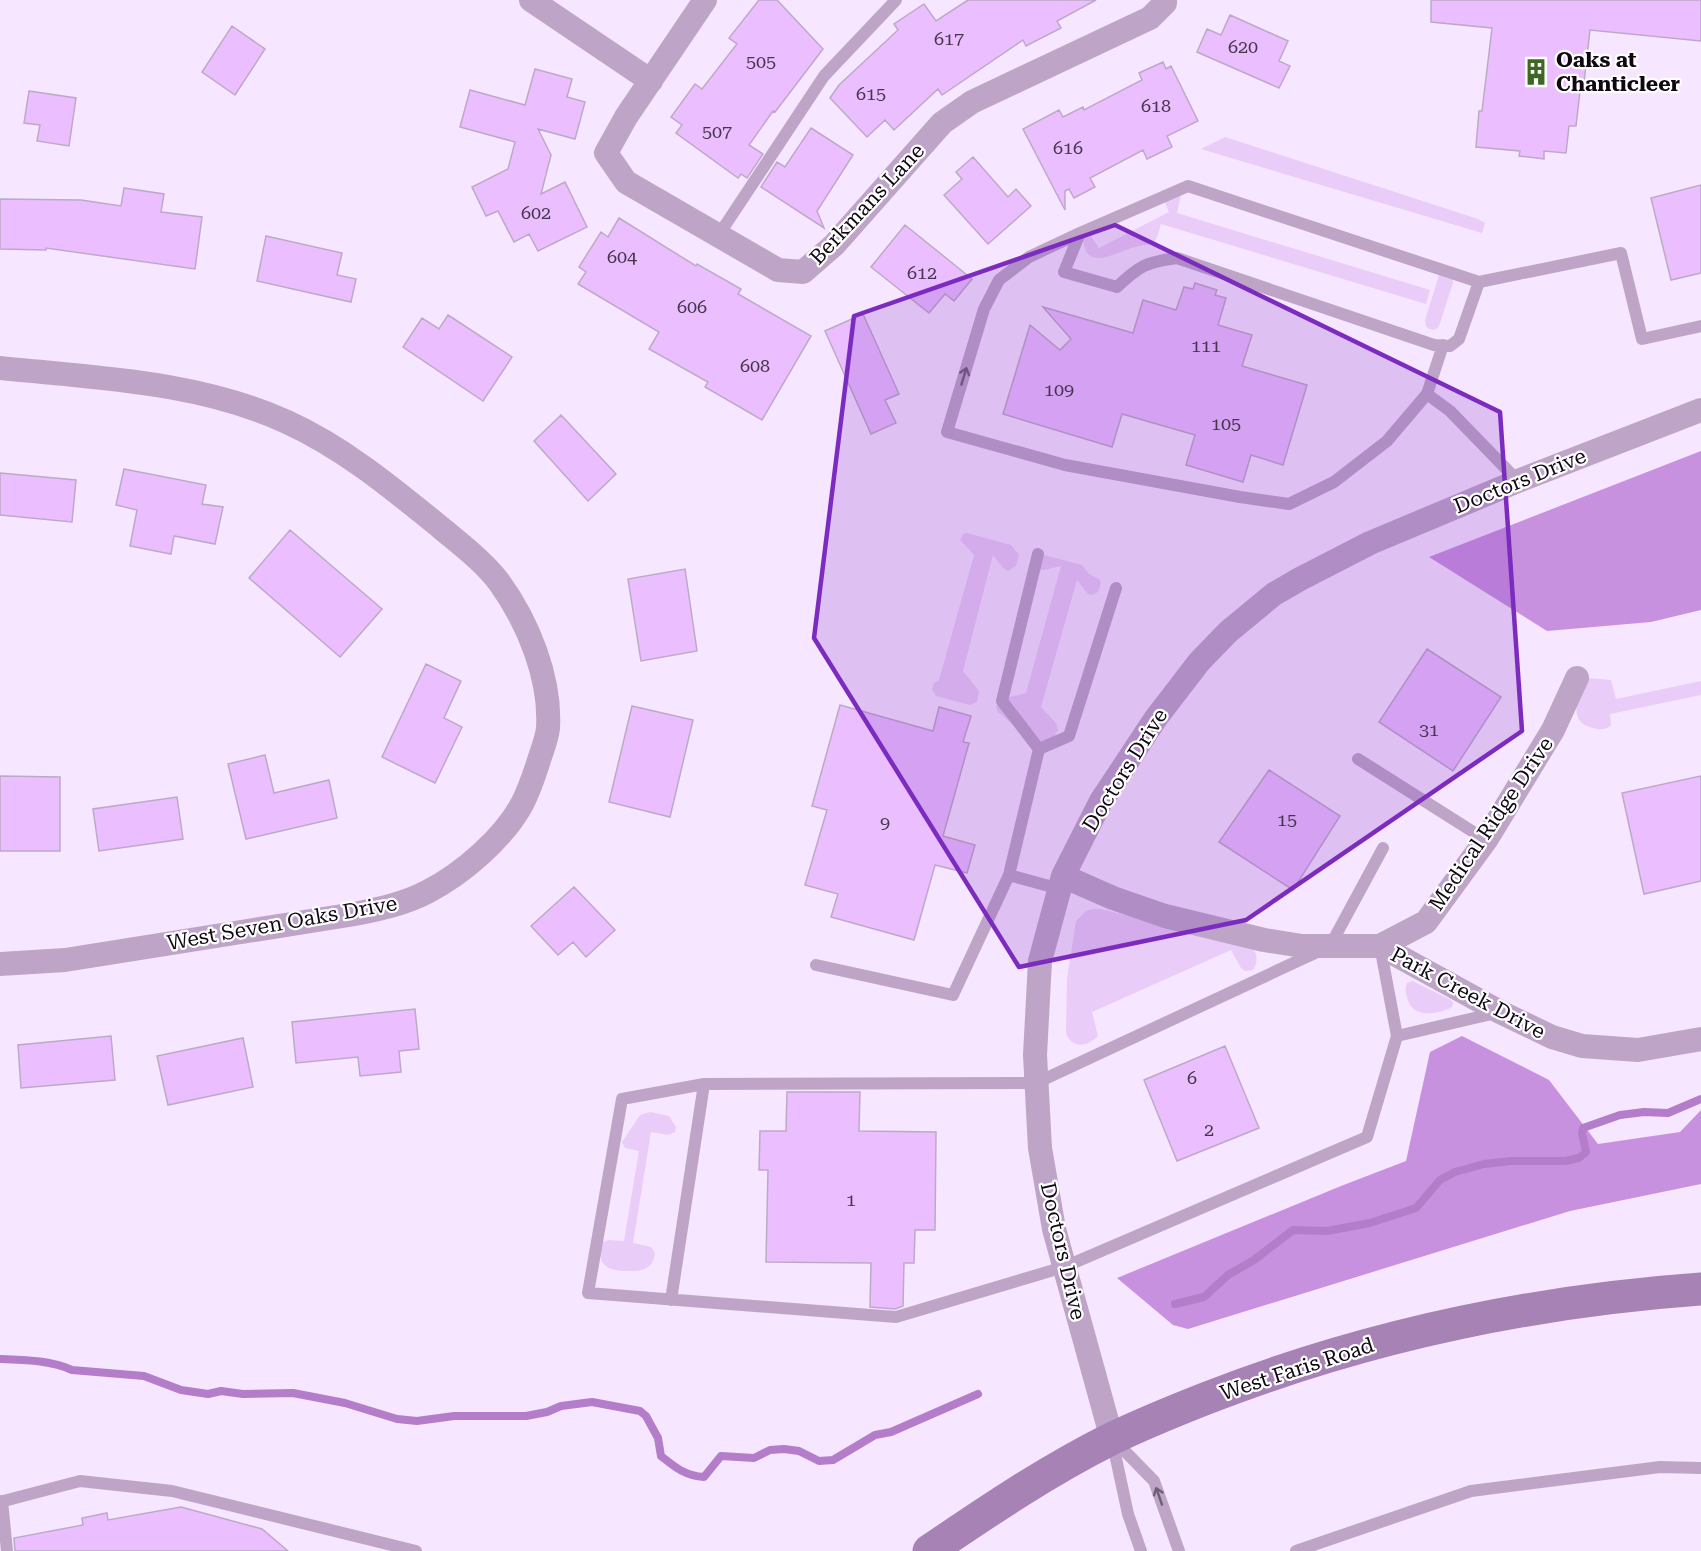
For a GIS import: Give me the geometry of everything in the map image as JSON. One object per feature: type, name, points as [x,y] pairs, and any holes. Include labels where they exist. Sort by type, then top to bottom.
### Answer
[{"type":"main road","name":"West Faris Road","points":[[929,1551],[1056,1468],[1112,1438],[1168,1413],[1264,1376],[1363,1347],[1549,1306],[1701,1289]]},
{"type":"street","points":[[531,0],[651,81]]},
{"type":"street","name":"Berkmans Lane","points":[[705,0],[626,117],[606,153],[626,182],[778,270],[803,272],[834,244],[942,123],[972,102],[1150,18],[1165,3],[1165,0]]},
{"type":"street","name":"West Seven Oaks Drive","points":[[0,368],[133,382],[200,394],[245,405],[334,446],[391,487],[477,558],[499,582],[522,619],[538,662],[548,703],[548,731],[533,781],[521,807],[493,843],[457,874],[427,892],[395,905],[355,914],[65,960],[0,964]]},
{"type":"street","name":"Doctors Drive","points":[[1112,1438],[1054,1229],[1040,1148],[1035,1055],[1040,961],[1061,883],[1101,801],[1156,718],[1199,662],[1250,612],[1300,579],[1371,543],[1518,481],[1701,410]]},
{"type":"street","name":"Medical Ridge Drive","points":[[1380,946],[1426,922],[1486,840],[1553,730],[1577,678]]},
{"type":"street","name":"Park Creek Drive","points":[[1061,883],[1165,916],[1264,940],[1302,946],[1380,946],[1500,1012],[1552,1037],[1582,1046],[1638,1050],[1701,1039]]},
{"type":"lane","points":[[718,236],[824,76],[896,0]]},
{"type":"lane","points":[[1443,345],[1427,394],[1387,441],[1334,482],[1289,504],[1065,465],[947,432],[984,309],[999,280],[1029,257],[1188,186],[1479,282],[1621,253],[1642,339],[1701,326]]},
{"type":"lane","points":[[1080,233],[1064,272],[1117,287],[1134,270],[1152,261],[1177,258],[1434,345],[1450,346],[1459,339],[1479,282]]},
{"type":"lane","points":[[1427,394],[1450,411],[1518,481]]},
{"type":"lane","points":[[1038,554],[1002,701],[1039,749]]},
{"type":"lane","points":[[1039,749],[1069,736],[1116,588]]},
{"type":"lane","points":[[816,965],[953,995],[1009,875],[1039,749]]},
{"type":"lane","points":[[1358,759],[1486,840]]},
{"type":"lane","points":[[1380,946],[1397,1036],[1367,1137],[1064,1266],[896,1317],[588,1293],[622,1100],[704,1084],[1036,1083],[1330,946],[1383,848]]},
{"type":"lane","points":[[1009,875],[1061,883]]},
{"type":"lane","points":[[1397,1036],[1500,1012]]},
{"type":"lane","points":[[671,1299],[704,1084]]},
{"type":"lane","points":[[1112,1438],[1128,1514],[1141,1551]]},
{"type":"lane","points":[[1112,1438],[1154,1481],[1179,1551]]},
{"type":"lane","points":[[1296,1551],[1471,1491],[1660,1467],[1701,1468]]},
{"type":"lane","points":[[7,1551],[1,1501],[80,1481],[172,1491],[416,1551]]},
{"type":"highlighted area","points":[[1115,225],[1500,412],[1522,731],[1246,920],[1019,967],[814,638],[854,316]]},
{"type":"shaded area","points":[[1225,137],[1478,219],[1485,223],[1482,233],[1201,149]]},
{"type":"shaded area","points":[[1181,195],[1177,213],[1430,290],[1426,304],[1161,224],[1154,242],[1150,244],[1102,258],[1089,255],[1083,237],[1090,235],[1099,248],[1169,212],[1162,196]]},
{"type":"shaded area","points":[[1441,273],[1452,277],[1453,283],[1439,326],[1431,330],[1426,326],[1425,320]]},
{"type":"shaded area","points":[[1701,451],[1701,610],[1651,622],[1547,631],[1429,557]]},
{"type":"shaded area","points":[[967,533],[1011,545],[1019,555],[1016,566],[1008,571],[993,555],[963,671],[979,691],[977,702],[970,705],[936,696],[932,689],[934,683],[939,680],[974,555],[960,540],[963,534]]},
{"type":"shaded area","points":[[1044,555],[1082,565],[1101,583],[1098,592],[1092,595],[1088,594],[1077,580],[1041,707],[1056,723],[1058,730],[1054,737],[1042,742],[1032,741],[998,712],[996,707],[1001,699],[1026,693],[1061,566],[1038,569]]},
{"type":"shaded area","points":[[1589,678],[1611,680],[1616,699],[1701,681],[1701,695],[1610,714],[1611,725],[1605,729],[1598,729],[1585,725],[1577,715],[1579,694],[1584,680]]},
{"type":"shaded area","points":[[1101,909],[1252,947],[1257,959],[1256,964],[1253,970],[1245,971],[1231,950],[1092,1012],[1098,1036],[1085,1044],[1076,1044],[1068,1038],[1066,1033],[1067,979],[1076,921],[1086,911]]},
{"type":"shaded area","points":[[1412,981],[1451,1000],[1452,1007],[1433,1013],[1419,1012],[1414,1009],[1406,992],[1407,983]]},
{"type":"shaded area","points":[[1462,1036],[1549,1080],[1598,1144],[1680,1132],[1701,1110],[1701,1184],[1570,1211],[1188,1329],[1173,1325],[1117,1278],[1406,1161],[1430,1052]]},
{"type":"shaded area","points":[[650,1112],[669,1116],[676,1127],[675,1132],[668,1135],[651,1132],[633,1243],[651,1247],[655,1255],[649,1266],[644,1269],[616,1270],[606,1266],[603,1262],[600,1251],[601,1243],[608,1240],[624,1241],[639,1151],[625,1148],[622,1142],[640,1115]]},
{"type":"building","points":[[759,0],[777,0],[823,49],[749,145],[763,154],[747,178],[741,174],[738,178],[676,133],[682,125],[671,117],[695,84],[702,89],[737,44],[729,38]]},
{"type":"building","points":[[968,0],[1096,0],[1057,21],[1061,28],[1026,46],[1023,40],[942,95],[938,89],[894,130],[885,120],[867,137],[830,98],[839,85],[898,30],[894,24],[924,4],[936,21]]},
{"type":"building","name":"Oaks at Chanticleer","points":[[1431,0],[1701,0],[1701,41],[1590,30],[1583,91],[1580,91],[1576,126],[1569,126],[1566,153],[1544,151],[1544,159],[1519,156],[1520,151],[1476,147],[1479,111],[1482,111],[1492,28],[1431,22]]},
{"type":"building","points":[[1230,15],[1288,41],[1279,61],[1290,66],[1279,88],[1197,52],[1207,29],[1221,35]]},
{"type":"building","points":[[232,26],[265,49],[235,95],[202,72]]},
{"type":"building","points":[[1163,62],[1166,69],[1171,66],[1198,121],[1167,136],[1172,147],[1147,159],[1143,150],[1090,178],[1095,187],[1074,198],[1069,189],[1065,191],[1065,210],[1023,129],[1059,110],[1063,117],[1083,107],[1084,110],[1142,80],[1139,73]]},
{"type":"building","points":[[535,69],[572,79],[567,97],[585,102],[575,139],[538,129],[551,155],[541,194],[565,182],[587,227],[538,251],[529,234],[514,242],[498,211],[486,216],[472,187],[508,169],[515,142],[460,127],[470,90],[525,105]]},
{"type":"building","points":[[29,91],[76,98],[69,146],[37,141],[40,125],[24,123]]},
{"type":"building","points":[[811,128],[853,155],[817,211],[824,228],[761,187],[777,162],[785,167]]},
{"type":"building","points":[[973,157],[1008,197],[1016,189],[1031,206],[988,244],[944,195],[962,179],[956,172]]},
{"type":"building","points":[[1701,185],[1701,273],[1671,280],[1651,198]]},
{"type":"building","points":[[124,188],[164,194],[161,212],[202,217],[195,269],[46,248],[46,250],[0,249],[0,199],[81,200],[121,206]]},
{"type":"building","points":[[619,218],[696,266],[697,264],[741,289],[738,294],[811,336],[762,420],[705,387],[708,382],[649,349],[659,332],[578,284],[586,272],[579,267],[601,232],[608,237]]},
{"type":"building","points":[[905,225],[972,279],[954,301],[945,294],[929,313],[871,267]]},
{"type":"building","points":[[266,236],[342,253],[337,275],[356,279],[351,302],[257,281]]},
{"type":"building","points":[[1195,283],[1217,290],[1215,295],[1226,298],[1218,325],[1252,335],[1242,366],[1307,385],[1283,465],[1251,455],[1243,482],[1186,465],[1195,435],[1122,414],[1112,447],[1003,414],[1030,325],[1060,350],[1071,339],[1043,307],[1133,333],[1143,300],[1176,310],[1184,287],[1193,289]]},
{"type":"building","points":[[863,314],[899,394],[885,400],[896,423],[871,434],[825,331]]},
{"type":"building","points":[[448,315],[512,357],[483,401],[403,347],[422,318],[439,329]]},
{"type":"building","points":[[561,415],[616,474],[588,501],[534,441]]},
{"type":"building","points":[[124,469],[206,485],[202,504],[223,507],[215,544],[174,536],[171,554],[130,546],[137,510],[116,505]]},
{"type":"building","points":[[0,473],[76,480],[72,522],[0,515]]},
{"type":"building","points":[[290,530],[382,609],[340,657],[249,578]]},
{"type":"building","points":[[685,569],[697,651],[641,661],[628,579]]},
{"type":"building","points":[[1427,649],[1501,697],[1453,771],[1379,722]]},
{"type":"building","points":[[426,664],[461,681],[444,718],[462,727],[435,783],[382,757]]},
{"type":"building","points":[[840,705],[933,731],[939,707],[971,716],[963,742],[969,743],[943,836],[975,845],[967,873],[935,865],[914,940],[831,917],[838,894],[805,885],[827,810],[812,806]]},
{"type":"building","points":[[632,706],[693,720],[670,817],[609,802]]},
{"type":"building","points":[[265,755],[274,793],[329,780],[337,818],[246,839],[228,764]]},
{"type":"building","points":[[1269,770],[1340,816],[1293,890],[1219,842]]},
{"type":"building","points":[[0,776],[60,777],[60,851],[0,851]]},
{"type":"building","points":[[1701,776],[1701,881],[1644,894],[1622,793]]},
{"type":"building","points":[[177,797],[183,839],[99,851],[93,809]]},
{"type":"building","points":[[574,887],[615,930],[586,957],[573,942],[558,955],[531,926]]},
{"type":"building","points":[[415,1009],[419,1049],[399,1051],[401,1072],[360,1076],[358,1057],[296,1063],[292,1022]]},
{"type":"building","points":[[111,1036],[115,1080],[21,1088],[18,1045]]},
{"type":"building","points":[[243,1038],[253,1087],[168,1105],[157,1056]]},
{"type":"building","points":[[1225,1046],[1259,1128],[1177,1161],[1144,1080]]},
{"type":"building","points":[[787,1092],[860,1092],[859,1131],[936,1132],[935,1230],[915,1230],[914,1263],[904,1263],[903,1306],[895,1309],[870,1307],[871,1263],[766,1262],[768,1170],[759,1170],[760,1131],[786,1131]]},
{"type":"building","points":[[181,1507],[262,1529],[288,1551],[15,1551],[14,1538],[83,1525],[82,1518],[107,1513],[108,1520]]},
{"type":"waterway","points":[[1175,1304],[1204,1297],[1228,1275],[1254,1260],[1293,1230],[1327,1231],[1370,1223],[1416,1208],[1440,1180],[1455,1172],[1484,1164],[1511,1161],[1565,1161],[1579,1158],[1586,1152],[1583,1128],[1620,1115],[1644,1112],[1668,1113],[1701,1099]]},
{"type":"waterway","points":[[0,1359],[46,1362],[72,1370],[144,1376],[181,1390],[208,1394],[221,1391],[243,1394],[293,1393],[345,1403],[397,1419],[417,1421],[454,1416],[526,1416],[547,1412],[561,1406],[592,1402],[640,1411],[646,1416],[658,1438],[661,1456],[686,1473],[704,1477],[721,1456],[754,1458],[770,1450],[784,1449],[799,1451],[819,1461],[833,1460],[875,1435],[891,1432],[978,1394]]},
{"type":"place","name":"Oaks at Chanticleer","points":[[1536,72]]}]
